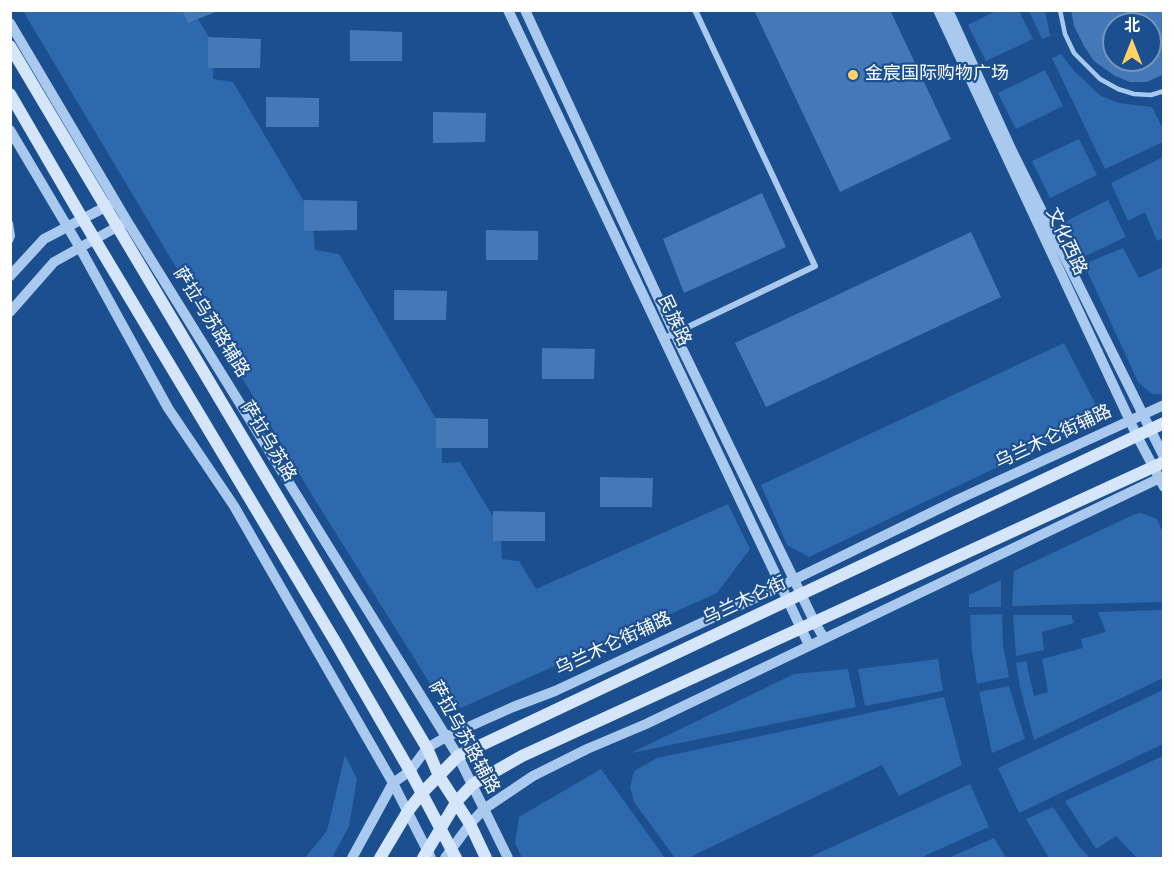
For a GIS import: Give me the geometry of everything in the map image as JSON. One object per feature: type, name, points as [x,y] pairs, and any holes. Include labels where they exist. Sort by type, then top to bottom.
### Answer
[{"type":"main road","name":"萨拉乌苏路","points":[[10,46],[111,204],[427,748],[439,776],[457,801],[486,858]]},
{"type":"main road","points":[[10,94],[336,643],[422,793],[451,855]]},
{"type":"main road","name":"乌兰木仑街","points":[[380,858],[408,811],[458,756],[1164,423]]},
{"type":"main road","points":[[427,856],[457,801],[473,784],[522,756],[800,629],[1161,474]]},
{"type":"street","name":"民族路","points":[[508,10],[809,645]]},
{"type":"street","name":"民族路","points":[[525,10],[674,332],[824,638]]},
{"type":"street","points":[[663,339],[815,266],[695,10]]},
{"type":"street","name":"文化西路","points":[[938,10],[1137,436],[1161,474]]},
{"type":"street","name":"文化西路","points":[[948,10],[1012,151],[1164,457]]},
{"type":"street","points":[[10,22],[111,204],[44,240],[10,276]]},
{"type":"street","points":[[10,130],[80,248],[168,408],[234,506],[393,783],[427,856]]},
{"type":"street","points":[[10,223],[12,236],[10,242]]},
{"type":"street","points":[[10,312],[54,262],[122,224]]},
{"type":"street","name":"萨拉乌苏路辅路","points":[[122,224],[458,756],[507,858]]},
{"type":"street","name":"乌兰木仑街辅路","points":[[352,858],[393,783],[410,771],[427,748],[446,737],[555,691],[781,586],[959,499],[1164,405]]},
{"type":"street","points":[[451,855],[470,824],[484,809],[533,776],[646,724],[1161,474]]},
{"type":"lane","points":[[1059,10],[1065,34],[1074,53],[1100,80],[1134,94],[1151,95],[1164,91]]},
{"type":"shaded area","points":[[998,10],[1019,11],[1033,39],[986,61],[968,25]]},
{"type":"shaded area","points":[[23,11],[193,11],[214,45],[213,79],[233,82],[312,215],[315,250],[339,254],[442,429],[442,463],[460,462],[500,528],[502,559],[519,561],[536,589],[728,504],[750,549],[717,593],[461,708],[429,682],[312,495]]},
{"type":"shaded area","points":[[1029,11],[1045,11],[1050,36],[1042,39]]},
{"type":"shaded area","points":[[1061,54],[1074,71],[1101,96],[1119,103],[1152,107],[1163,129],[1163,142],[1105,169],[1052,58]]},
{"type":"shaded area","points":[[1045,70],[1063,106],[1016,129],[998,93]]},
{"type":"shaded area","points":[[1079,139],[1097,175],[1050,198],[1032,161]]},
{"type":"shaded area","points":[[1163,157],[1163,238],[1157,241],[1145,212],[1128,221],[1111,183]]},
{"type":"shaded area","points":[[1108,200],[1126,237],[1079,259],[1062,223]]},
{"type":"shaded area","points":[[1123,248],[1139,278],[1163,267],[1163,394],[1152,394],[1138,382],[1084,264]]},
{"type":"shaded area","points":[[1064,343],[1095,403],[1088,424],[809,557],[787,545],[761,485]]},
{"type":"shaded area","points":[[1141,513],[1157,519],[1163,533],[1163,602],[1012,606],[1014,571]]},
{"type":"shaded area","points":[[1001,580],[1001,607],[969,607],[969,595]]},
{"type":"shaded area","points":[[1163,610],[1163,678],[1034,740],[1016,663],[1026,661],[1034,696],[1048,692],[1042,659],[1083,648],[1081,639],[1106,632],[1098,612]]},
{"type":"shaded area","points":[[1002,614],[1003,645],[1009,677],[977,684],[970,615]]},
{"type":"shaded area","points":[[1013,615],[1071,615],[1074,623],[1042,632],[1044,650],[1016,656]]},
{"type":"shaded area","points":[[938,659],[943,691],[865,706],[858,669]]},
{"type":"shaded area","points":[[848,669],[856,707],[631,753],[794,674]]},
{"type":"shaded area","points":[[1009,686],[1025,739],[992,753],[979,692]]},
{"type":"shaded area","points":[[1163,690],[1163,744],[1019,813],[998,768]]},
{"type":"shaded area","points":[[944,697],[962,765],[899,796],[882,765],[688,858],[675,858],[634,802],[630,787],[634,771],[657,758]]},
{"type":"shaded area","points":[[345,755],[357,779],[349,826],[332,858],[305,858],[327,831]]},
{"type":"shaded area","points":[[1163,756],[1163,858],[1137,858],[1116,836],[1096,849],[1065,801]]},
{"type":"shaded area","points":[[601,769],[665,858],[522,858],[515,843],[519,817]]},
{"type":"shaded area","points":[[970,784],[989,827],[920,858],[813,858],[812,856]]},
{"type":"shaded area","points":[[1053,807],[1078,845],[1090,858],[1049,858],[1026,819]]},
{"type":"shaded area","points":[[994,838],[1006,858],[948,858]]},
{"type":"building","points":[[182,10],[218,10],[218,11],[188,23]]},
{"type":"building","name":"金宸国际购物广场","points":[[754,10],[890,10],[951,139],[840,192]]},
{"type":"building","points":[[1071,10],[1164,10],[1164,74],[1147,82],[1130,82],[1109,72],[1162,72],[1162,12],[1102,12],[1102,67],[1094,61],[1074,26]]},
{"type":"building","points":[[350,30],[402,32],[402,61],[350,61]]},
{"type":"building","points":[[208,37],[261,39],[260,68],[208,68]]},
{"type":"building","points":[[266,97],[319,98],[319,127],[266,127]]},
{"type":"building","points":[[433,112],[486,113],[485,142],[433,143]]},
{"type":"building","points":[[762,193],[786,247],[684,293],[663,239]]},
{"type":"building","points":[[304,200],[357,201],[357,230],[304,231]]},
{"type":"building","points":[[486,230],[538,231],[538,260],[486,260]]},
{"type":"building","points":[[971,232],[1001,297],[766,407],[735,343]]},
{"type":"building","points":[[394,290],[447,291],[446,320],[394,320]]},
{"type":"building","points":[[542,348],[595,349],[594,379],[542,379]]},
{"type":"building","points":[[436,418],[488,419],[488,448],[436,448]]},
{"type":"building","points":[[600,477],[653,478],[652,507],[600,507]]},
{"type":"building","points":[[493,511],[545,512],[545,541],[493,541]]},
{"type":"place","name":"金宸国际购物广场","points":[[853,75]]}]
